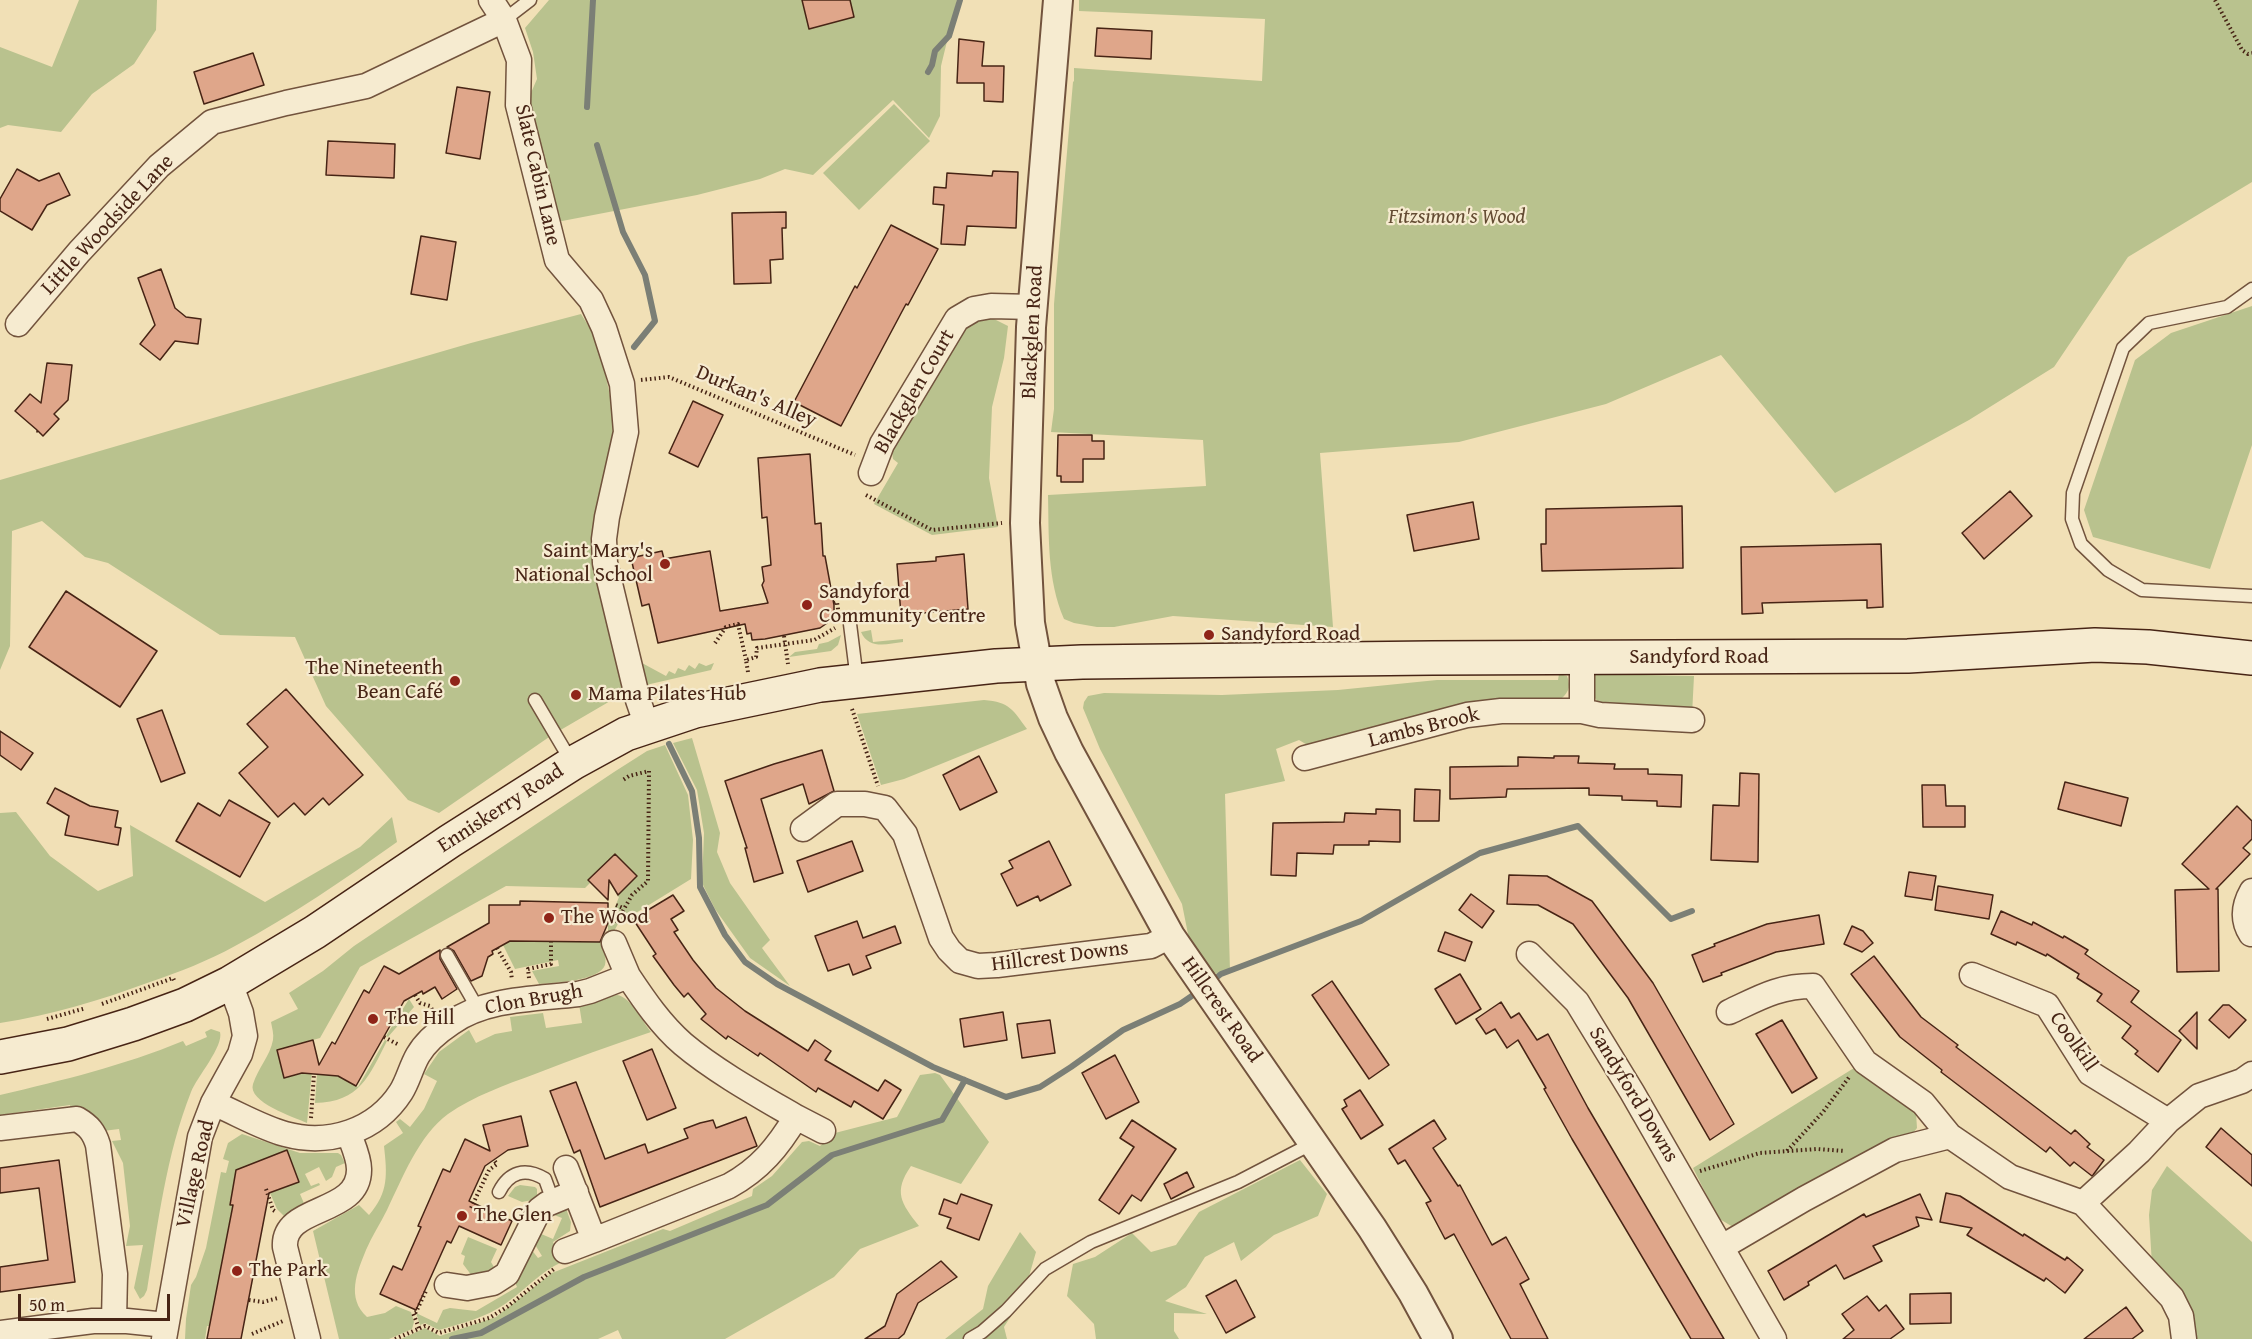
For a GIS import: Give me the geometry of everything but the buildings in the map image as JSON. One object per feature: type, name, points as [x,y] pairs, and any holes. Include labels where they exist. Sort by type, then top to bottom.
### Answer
[{"type":"main road","name":"Sandyford Road","points":[[1037,663],[1258,659],[1908,656],[2095,645],[2148,647],[2252,658]]},
{"type":"main road","name":"Enniskerry Road","points":[[0,1057],[68,1044],[133,1024],[184,1005],[230,983],[315,932],[443,845],[573,763],[608,743],[646,726],[727,703],[820,686],[855,695],[996,666],[1037,663]]},
{"type":"street","name":"Blackglen Road","points":[[1037,663],[1030,623],[1025,523],[1033,307],[1058,0]]},
{"type":"street","name":"Little Woodside Lane","points":[[18,324],[79,252],[159,166],[212,122],[366,86],[498,10]]},
{"type":"street","name":"Slate Cabin Lane","points":[[498,10],[519,60],[518,105],[557,260],[591,300],[604,328],[622,384],[626,432],[603,539],[605,563],[646,726]]},
{"type":"street","name":"Blackglen Court","points":[[870,478],[882,444],[957,319],[974,309],[991,306],[1033,307]]},
{"type":"street","points":[[1582,657],[1582,711]]},
{"type":"street","name":"Hillcrest Road","points":[[1037,663],[1047,705],[1068,752],[1170,936],[1190,968],[1314,1143],[1405,1280],[1438,1339]]},
{"type":"street","name":"Lambs Brook","points":[[1305,758],[1467,715],[1501,711],[1582,711],[1600,715],[1692,720]]},
{"type":"street","points":[[802,829],[837,804],[865,804],[885,808]]},
{"type":"street","name":"Hillcrest Downs","points":[[885,808],[905,834],[941,938],[960,961],[978,966],[997,965],[1151,946],[1170,936]]},
{"type":"street","points":[[2251,934],[2245,926],[2245,906],[2252,891]]},
{"type":"street","points":[[614,943],[628,976],[644,1000],[667,1028],[684,1044],[796,1117],[823,1131]]},
{"type":"street","name":"Sandyford Downs","points":[[1530,954],[1577,1002],[1682,1177],[1774,1339]]},
{"type":"street","name":"Coolkill","points":[[1972,975],[2047,1005],[2090,1072],[2168,1121]]},
{"type":"street","name":"Clon Brugh","points":[[213,1103],[284,1134],[310,1138],[349,1134],[364,1127],[392,1105],[417,1056],[451,1023],[488,1006],[590,991],[628,976]]},
{"type":"street","name":"Village Road","points":[[165,1332],[200,1137],[213,1103],[240,1054],[245,1036],[241,1013],[230,983]]},
{"type":"street","points":[[1729,1012],[1771,992],[1792,986],[1813,986],[1865,1062],[1923,1103],[1950,1136],[2010,1177],[2083,1203],[2172,1298],[2181,1316],[2184,1339]]},
{"type":"street","points":[[2083,1203],[2139,1152],[2168,1121],[2199,1096],[2248,1082]]},
{"type":"street","points":[[565,1251],[742,1179],[766,1160],[780,1144],[796,1117]]},
{"type":"street","points":[[0,1128],[77,1119],[87,1125],[94,1134],[98,1145],[115,1274],[114,1321]]},
{"type":"street","points":[[308,1339],[285,1247],[285,1235],[291,1226],[346,1197],[353,1190],[358,1181],[359,1169],[349,1134]]},
{"type":"street","points":[[1722,1247],[1803,1198],[1895,1150],[1950,1136]]},
{"type":"street","points":[[566,1168],[594,1240]]},
{"type":"street","points":[[437,1286],[467,1288],[493,1283],[507,1274],[539,1210],[553,1201],[576,1192]]},
{"type":"street","points":[[0,1333],[81,1322],[114,1321],[165,1332]]},
{"type":"lane","points":[[498,10],[530,0]]},
{"type":"lane","points":[[2252,290],[2227,307],[2149,323],[2123,348],[2073,493],[2072,519],[2080,544],[2108,570],[2142,590],[2252,596]]},
{"type":"lane","points":[[850,624],[855,695]]},
{"type":"lane","points":[[535,700],[573,763]]},
{"type":"lane","points":[[447,955],[478,1010]]},
{"type":"lane","points":[[970,1339],[982,1332],[1006,1311],[1045,1269],[1082,1247],[1238,1182],[1314,1143]]},
{"type":"lane","points":[[499,1192],[509,1178],[521,1173],[534,1174],[545,1179],[553,1201]]},
{"type":"path","points":[[2215,0],[2242,50],[2248,54],[2252,53]]},
{"type":"path","name":"Durkan's Alley","points":[[622,384],[669,377],[852,454],[870,478],[932,530],[1002,523]]},
{"type":"path","points":[[715,643],[726,627],[738,624],[748,672]]},
{"type":"path","points":[[746,660],[756,657],[758,648],[814,639],[840,625],[850,624]]},
{"type":"path","points":[[784,636],[788,664]]},
{"type":"path","points":[[855,695],[885,808]]},
{"type":"path","points":[[614,943],[618,934],[616,925],[623,908],[632,895],[648,881],[649,771],[629,776],[623,780]]},
{"type":"path","points":[[616,905],[623,908]]},
{"type":"path","points":[[523,1001],[528,969],[551,964],[551,941]]},
{"type":"path","points":[[497,948],[511,972],[523,1001]]},
{"type":"path","points":[[45,1020],[95,1006],[173,978]]},
{"type":"path","points":[[1787,1151],[1823,1112],[1845,1082],[1865,1062]]},
{"type":"path","points":[[310,1138],[314,1074]]},
{"type":"path","points":[[1682,1177],[1760,1153],[1817,1149],[1862,1152],[1878,1159]]},
{"type":"path","points":[[471,1208],[489,1170],[497,1164],[494,1160]]},
{"type":"path","points":[[419,1328],[413,1313],[437,1286]]},
{"type":"path","points":[[249,1299],[299,1305]]},
{"type":"path","points":[[252,1334],[252,1332],[259,1333],[282,1322],[299,1305]]},
{"type":"green space","points":[[79,0],[157,0],[156,30],[134,64],[92,94],[61,132],[8,125],[0,128],[0,47],[52,67]]},
{"type":"green space","points":[[549,0],[957,0],[941,66],[940,116],[929,138],[893,100],[813,175],[785,169],[760,179],[697,195],[557,222],[527,102],[537,79],[533,52],[525,28]]},
{"type":"green space","name":"Fitzsimon's Wood","points":[[1079,0],[2252,0],[2252,182],[2128,257],[2054,367],[1969,420],[1835,493],[1721,355],[1606,404],[1459,442],[1320,453],[1333,627],[1173,616],[1114,627],[1097,627],[1064,619],[1058,604],[1049,543],[1048,495],[1206,486],[1203,440],[1051,432],[1054,409],[1054,304],[1074,68],[1262,81],[1265,19],[1079,11]]},
{"type":"green space","points":[[894,104],[930,141],[859,210],[823,173]]},
{"type":"green space","points":[[2252,306],[2252,445],[2210,569],[2093,537],[2084,510],[2135,360],[2171,333]]},
{"type":"green space","points":[[581,314],[598,341],[616,423],[613,447],[592,535],[592,557],[624,693],[552,735],[439,813],[408,800],[326,706],[295,637],[220,635],[108,563],[85,557],[42,521],[12,531],[10,646],[0,670],[0,480],[471,343]]},
{"type":"green space","points":[[992,318],[1008,326],[1004,358],[992,407],[989,478],[998,527],[932,535],[874,504],[898,463],[893,459],[892,452],[965,327],[971,322]]},
{"type":"green space","points":[[871,630],[873,642],[903,639],[903,642],[874,644],[864,638],[861,632]]},
{"type":"green space","points":[[841,635],[838,645],[831,651],[789,657],[795,652],[817,649],[819,644]]},
{"type":"green space","points":[[642,663],[666,676],[669,671],[675,674],[678,668],[685,671],[689,665],[695,669],[699,663],[706,666],[714,663],[711,670],[646,685],[638,670]]},
{"type":"green space","points":[[1559,674],[1567,676],[1569,688],[1558,701],[1309,746],[1299,740],[1276,749],[1285,781],[1225,794],[1230,971],[1221,974],[1207,973],[1191,949],[1182,904],[1100,749],[1083,708],[1088,696],[1104,693],[1222,695],[1338,690],[1437,680],[1558,680]]},
{"type":"green space","points":[[1595,674],[1694,676],[1692,715],[1600,704],[1592,690]]},
{"type":"green space","points":[[984,700],[1000,703],[1010,708],[1027,729],[904,779],[881,785],[857,714]]},
{"type":"green space","points":[[692,738],[720,833],[717,852],[730,883],[770,940],[762,948],[790,986],[750,958],[715,909],[702,883],[704,833],[697,790],[673,743]]},
{"type":"green space","points":[[665,745],[688,795],[693,840],[691,879],[618,924],[608,942],[608,910],[613,912],[619,897],[617,896],[637,876],[615,854],[588,880],[590,883],[585,888],[506,886],[360,967],[320,1038],[277,1050],[284,1078],[312,1071],[307,1123],[273,1108],[257,1097],[253,1091],[253,1084],[273,1040],[271,1022],[298,1009],[289,993],[323,971],[354,946],[614,772],[647,751]]},
{"type":"green space","points":[[16,812],[50,856],[98,891],[133,876],[130,825],[265,902],[360,847],[392,817],[397,842],[297,910],[204,961],[95,1001],[0,1023],[0,813]]},
{"type":"green space","points":[[503,941],[606,942],[605,965],[595,975],[586,978],[539,984],[532,971],[559,966],[558,960],[515,969]]},
{"type":"green space","points":[[617,995],[632,1005],[651,1032],[479,1096],[448,1114],[428,1134],[412,1158],[368,1245],[355,1285],[357,1302],[367,1317],[385,1313],[396,1306],[411,1312],[414,1322],[412,1329],[389,1339],[339,1339],[313,1231],[359,1205],[369,1215],[376,1207],[385,1182],[384,1146],[403,1133],[396,1122],[400,1119],[410,1127],[424,1109],[437,1081],[424,1074],[439,1052],[469,1030],[476,1043],[495,1034],[512,1031],[510,1017],[543,1013],[546,1028],[582,1023],[579,1004]]},
{"type":"green space","points":[[409,999],[414,1007],[388,1037],[386,1036]]},
{"type":"green space","points":[[211,1029],[220,1032],[220,1038],[214,1053],[191,1092],[182,1116],[169,1165],[147,1290],[140,1299],[134,1288],[143,1245],[126,1246],[130,1226],[123,1163],[112,1141],[121,1140],[119,1129],[103,1131],[70,1105],[0,1115],[0,1095],[115,1065],[183,1041],[186,1046],[207,1037],[205,1032]]},
{"type":"green space","points":[[385,1040],[387,1041],[361,1085],[343,1098],[315,1103],[317,1074],[327,1075],[328,1070],[358,1087]]},
{"type":"green space","points":[[1854,1068],[1908,1104],[1916,1113],[1917,1128],[1910,1137],[1733,1227],[1718,1218],[1693,1168]]},
{"type":"green space","points":[[935,1073],[940,1075],[989,1142],[961,1184],[911,1166],[905,1175],[901,1190],[904,1204],[919,1226],[860,1249],[834,1277],[725,1339],[622,1339],[618,1330],[598,1339],[401,1339],[425,1328],[440,1336],[496,1317],[552,1273],[663,1229],[670,1231],[752,1196],[753,1189],[772,1176],[802,1142],[809,1141],[820,1146],[835,1133],[897,1117],[920,1075]]},
{"type":"green space","points":[[242,1134],[300,1153],[338,1153],[345,1163],[336,1167],[332,1177],[326,1181],[319,1167],[305,1174],[311,1186],[319,1183],[320,1185],[300,1194],[306,1208],[286,1218],[277,1209],[270,1193],[299,1182],[287,1150],[236,1170],[230,1204],[233,1205],[210,1326],[207,1326],[205,1339],[185,1339],[191,1285],[206,1248],[221,1172],[226,1173],[229,1161],[223,1159],[228,1143]]},
{"type":"green space","points":[[1300,1160],[1327,1194],[1318,1216],[1274,1235],[1241,1261],[1234,1242],[1205,1257],[1186,1287],[1165,1301],[1207,1314],[1174,1313],[1174,1331],[1179,1339],[1096,1339],[1094,1324],[1067,1296],[1073,1264],[1095,1257],[1132,1233],[1151,1252],[1176,1245],[1199,1212]]},
{"type":"green space","points":[[2167,1166],[2252,1242],[2252,1339],[2193,1339],[2196,1328],[2191,1313],[2152,1265],[2149,1215],[2152,1190]]},
{"type":"green space","points":[[520,1185],[535,1187],[537,1199],[522,1202],[508,1196],[515,1187]]},
{"type":"green space","points":[[565,1206],[571,1222],[570,1231],[553,1242],[562,1262],[489,1313],[439,1330],[425,1323],[420,1325],[416,1313],[437,1323],[443,1310],[450,1308],[476,1311],[517,1287],[514,1280],[531,1249],[538,1258],[542,1256],[534,1243],[539,1233],[553,1239],[562,1218],[549,1213]]},
{"type":"green space","points":[[1020,1232],[1036,1252],[1023,1297],[1004,1327],[1007,1339],[945,1339],[983,1309],[988,1286]]},
{"type":"green space","points":[[468,1237],[497,1249],[491,1262],[498,1274],[472,1276],[463,1264],[465,1256],[461,1254]]},
{"type":"waterway","points":[[587,107],[593,0]]},
{"type":"waterway","points":[[928,72],[935,51],[949,36],[960,0]]},
{"type":"waterway","points":[[597,145],[623,232],[645,275],[655,321],[634,347]]},
{"type":"waterway","points":[[669,744],[692,791],[699,838],[700,887],[725,935],[745,962],[777,984],[933,1067],[1006,1097],[1040,1087],[1123,1030],[1180,1004],[1199,991]]},
{"type":"waterway","points":[[1212,981],[1221,974],[1361,921],[1480,853],[1578,826],[1671,919],[1692,911]]},
{"type":"waterway","points":[[452,1339],[481,1333],[584,1277],[767,1205],[832,1155],[942,1120],[965,1080]]},
{"type":"place","name":"Saint Mary's National School","points":[[665,564]]},
{"type":"place","name":"Sandyford Community Centre","points":[[807,605]]},
{"type":"place","name":"Sandyford Road","points":[[1209,635]]},
{"type":"place","name":"The Nineteenth Bean Café","points":[[455,681]]},
{"type":"place","name":"Mama Pilates Hub","points":[[576,695]]},
{"type":"place","name":"The Wood","points":[[549,918]]},
{"type":"place","name":"The Hill","points":[[373,1019]]},
{"type":"place","name":"The Glen","points":[[462,1216]]},
{"type":"place","name":"The Park","points":[[237,1271]]}]
